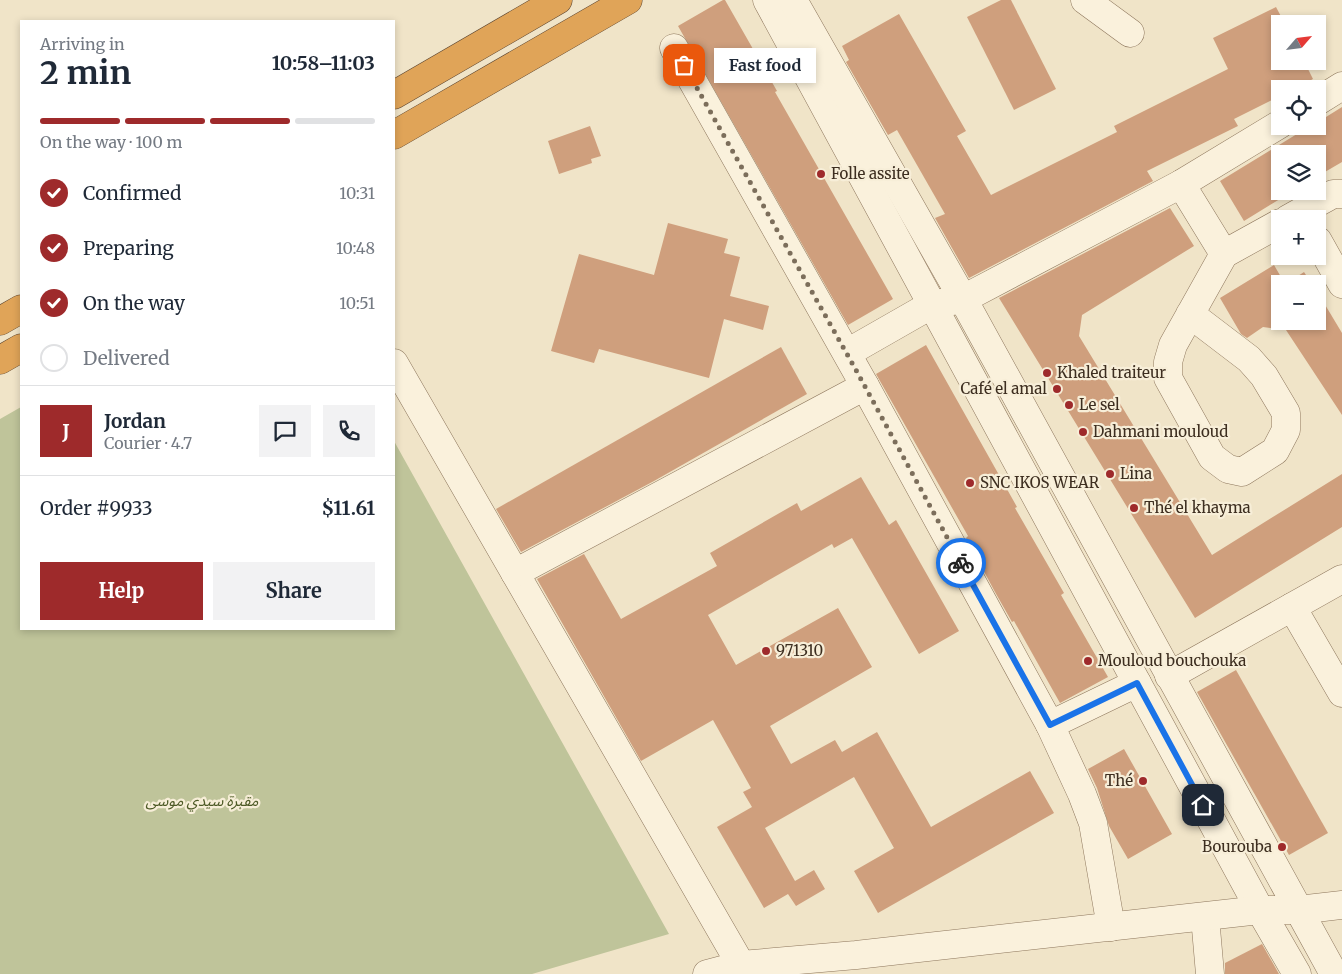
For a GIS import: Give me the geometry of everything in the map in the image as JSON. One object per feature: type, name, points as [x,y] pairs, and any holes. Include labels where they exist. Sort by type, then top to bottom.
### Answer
[{"type":"highway","points":[[395,94],[558,0]]},
{"type":"highway","points":[[395,134],[628,0]]},
{"type":"highway","points":[[0,321],[20,310]]},
{"type":"highway","points":[[0,360],[20,349]]},
{"type":"street","points":[[767,0],[1260,910],[1297,974]]},
{"type":"street","points":[[793,0],[963,299],[1334,974]]},
{"type":"street","points":[[1085,0],[1130,33]]},
{"type":"street","points":[[674,48],[847,353],[1050,725],[1082,794],[1093,823],[1111,927]]},
{"type":"street","points":[[1326,96],[1342,86]]},
{"type":"street","points":[[847,353],[931,305],[963,299],[1181,184],[1271,129]]},
{"type":"street","points":[[1181,184],[1224,254]]},
{"type":"street","points":[[1307,210],[1333,194],[1342,194]]},
{"type":"street","points":[[1190,314],[1249,360],[1264,376],[1286,413],[1286,430],[1275,451],[1242,472],[1228,469],[1212,457],[1168,378],[1168,362],[1173,345],[1190,314],[1224,254],[1271,230]]},
{"type":"street","points":[[1326,255],[1342,284]]},
{"type":"street","points":[[395,365],[741,964]]},
{"type":"street","points":[[515,573],[865,386]]},
{"type":"street","points":[[1169,676],[1342,579]]},
{"type":"street","points":[[1292,607],[1342,693]]},
{"type":"street","points":[[1050,725],[1137,683]]},
{"type":"street","points":[[707,974],[741,964],[856,955],[1260,910],[1298,910],[1342,906]]},
{"type":"street","points":[[1205,917],[1210,974]]},
{"type":"green space","name":"مقبرة سيدي موسى","points":[[20,408],[20,630],[395,630],[395,443],[669,934],[532,974],[0,974],[0,419]]},
{"type":"building","points":[[725,0],[777,91],[775,92],[893,299],[848,325],[678,26]]},
{"type":"building","points":[[1001,0],[1011,0],[1056,89],[1014,110],[967,17]]},
{"type":"building","points":[[1276,7],[1280,15],[1271,15],[1271,70],[1308,70],[1313,79],[1271,80],[1271,100],[1234,119],[1238,126],[1147,171],[1153,181],[969,278],[935,218],[945,214],[897,130],[888,135],[846,62],[849,60],[842,46],[899,14],[966,131],[957,136],[991,195],[1117,132],[1114,126],[1228,69],[1213,38]]},
{"type":"building","points":[[1342,107],[1342,162],[1326,171],[1326,145],[1279,145],[1295,135],[1326,135],[1326,117]]},
{"type":"building","points":[[590,126],[601,156],[591,159],[592,163],[559,174],[548,141]]},
{"type":"building","points":[[1271,150],[1271,200],[1278,200],[1244,221],[1220,181]]},
{"type":"building","points":[[1170,208],[1194,246],[1082,315],[1079,336],[1212,555],[1342,474],[1342,527],[1195,618],[999,298]]},
{"type":"building","points":[[668,223],[728,239],[724,253],[740,257],[730,296],[769,306],[763,330],[724,319],[709,378],[599,349],[594,363],[551,351],[579,254],[654,275]]},
{"type":"building","points":[[1274,265],[1280,275],[1271,275],[1271,328],[1263,327],[1247,338],[1241,334],[1220,298]]},
{"type":"building","points":[[1326,306],[1342,333],[1342,415],[1286,330],[1326,330]]},
{"type":"building","points":[[926,345],[1017,507],[1015,508],[1064,593],[1061,595],[1108,677],[1060,703],[1014,621],[1012,622],[995,592],[966,538],[968,536],[876,374]]},
{"type":"building","points":[[781,347],[807,394],[654,481],[521,552],[496,509]]},
{"type":"building","points":[[861,477],[889,525],[896,520],[959,631],[919,654],[852,538],[834,548],[832,544],[708,615],[736,665],[838,608],[872,667],[770,726],[791,764],[835,740],[842,752],[877,732],[931,827],[1030,771],[1054,813],[878,913],[854,871],[894,848],[854,777],[765,828],[795,881],[814,870],[825,889],[796,906],[788,894],[764,908],[717,827],[752,807],[743,792],[751,788],[713,720],[641,761],[537,579],[584,554],[621,619],[717,566],[710,553],[797,503],[801,511]]},
{"type":"building","points":[[1236,670],[1328,833],[1289,855],[1197,692]]},
{"type":"building","points":[[1124,749],[1172,834],[1128,859],[1109,826],[1097,788],[1088,769]]},
{"type":"building","points":[[1262,944],[1279,974],[1225,974],[1225,963]]},
{"type":"way so far","points":[[684,65],[856,370],[961,563]]},
{"type":"place","name":"Fast food","points":[[684,65]]},
{"type":"place","name":"Folle assite","points":[[821,174]]},
{"type":"place","name":"Khaled traiteur","points":[[1047,373]]},
{"type":"place","name":"Café el amal","points":[[1057,389]]},
{"type":"place","name":"Le sel","points":[[1069,405]]},
{"type":"place","name":"Dahmani mouloud","points":[[1083,432]]},
{"type":"place","name":"Lina","points":[[1110,474]]},
{"type":"place","name":"SNC IKOS WEAR","points":[[970,483]]},
{"type":"place","name":"Thé el khayma","points":[[1134,508]]},
{"type":"place","name":"971310","points":[[766,651]]},
{"type":"place","name":"Mouloud bouchouka","points":[[1088,661]]},
{"type":"place","name":"Thé","points":[[1143,781]]},
{"type":"place","name":"Bourouba","points":[[1282,847]]},
{"type":"route","points":[[961,563],[1050,725],[1137,683],[1203,805]]}]
